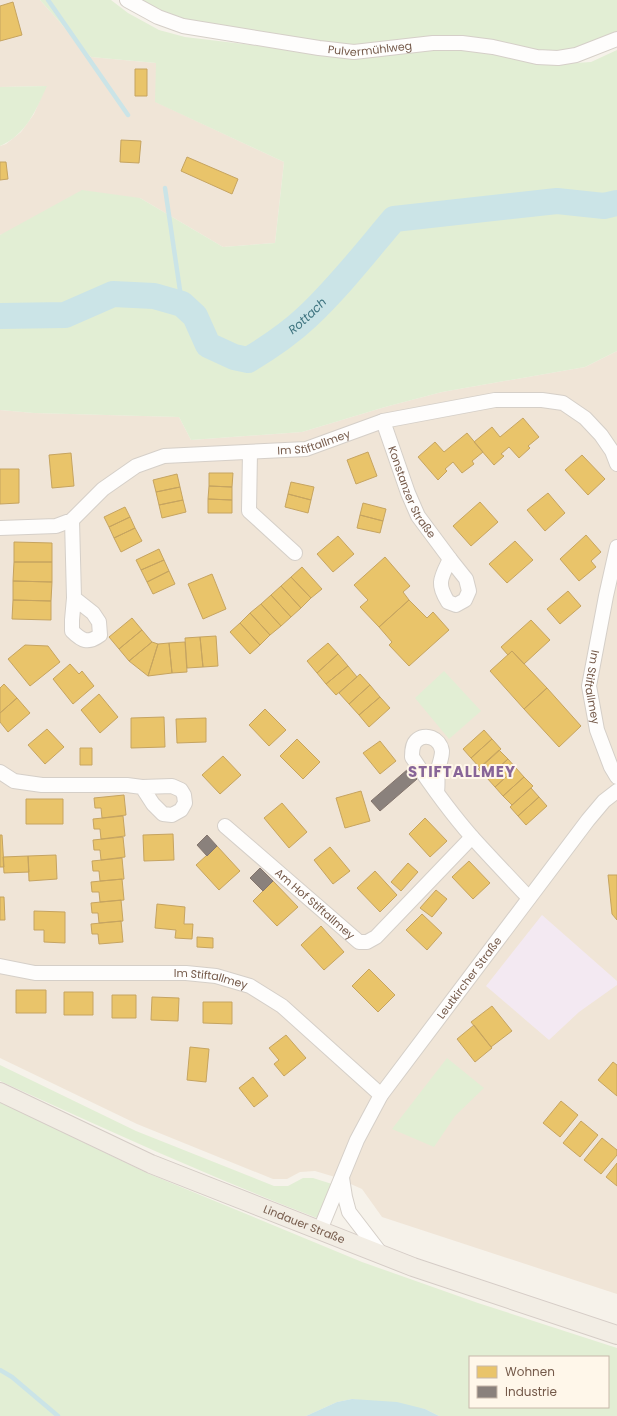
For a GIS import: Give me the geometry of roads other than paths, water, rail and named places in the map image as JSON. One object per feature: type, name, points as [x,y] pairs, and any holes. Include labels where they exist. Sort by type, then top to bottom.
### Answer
[{"type":"main road","name":"Lindauer Straße","points":[[0,1092],[151,1164],[413,1267],[617,1336]]},
{"type":"street","name":"Pulvermühlweg","points":[[127,0],[158,17],[183,26],[319,48],[354,52],[433,43],[462,43],[493,47],[537,57],[558,58],[576,55],[617,39]]},
{"type":"street","name":"Im Stiftallmey","points":[[0,528],[40,528],[56,526],[72,520],[103,489],[136,466],[164,456],[306,449],[383,421],[494,400],[542,400],[563,403],[584,418],[601,435],[612,452],[617,464]]},
{"type":"street","name":"Konstanzer Straße","points":[[383,421],[408,493],[418,516],[450,559]]},
{"type":"street","points":[[250,452],[249,511],[295,553]]},
{"type":"street","points":[[72,520],[74,598]]},
{"type":"street","name":"Im Stiftallmey","points":[[617,547],[589,686],[597,730],[611,767],[617,777]]},
{"type":"street","points":[[0,772],[14,781],[42,785],[127,785],[142,787]]},
{"type":"street","name":"Leutkircher Straße","points":[[320,1230],[358,1140],[381,1095],[588,820],[604,801],[617,791]]},
{"type":"street","points":[[437,792],[472,837],[529,898]]},
{"type":"street","name":"Am Hof Stiftallmey","points":[[225,826],[359,942],[367,942],[376,937],[472,837]]},
{"type":"street","name":"Im Stiftallmey","points":[[0,966],[35,973],[186,973],[216,976],[250,986],[282,1006],[381,1095]]},
{"type":"street","points":[[342,1177],[349,1212],[382,1255]]},
{"type":"water","points":[[352,1399],[397,1402],[425,1409],[439,1416],[306,1416],[337,1402]]},
{"type":"waterway","points":[[48,0],[128,115]]},
{"type":"waterway","points":[[165,188],[182,304]]},
{"type":"waterway","name":"Rottach","points":[[0,316],[65,315],[113,294],[154,296],[182,304],[195,316],[208,345],[234,357],[248,360],[293,329],[319,306],[394,219],[557,201],[604,206],[617,203]]},
{"type":"waterway","points":[[0,1370],[12,1377],[58,1416]]},
{"type":"district","name":"STIFTALLMEY","points":[[462,772]]}]
